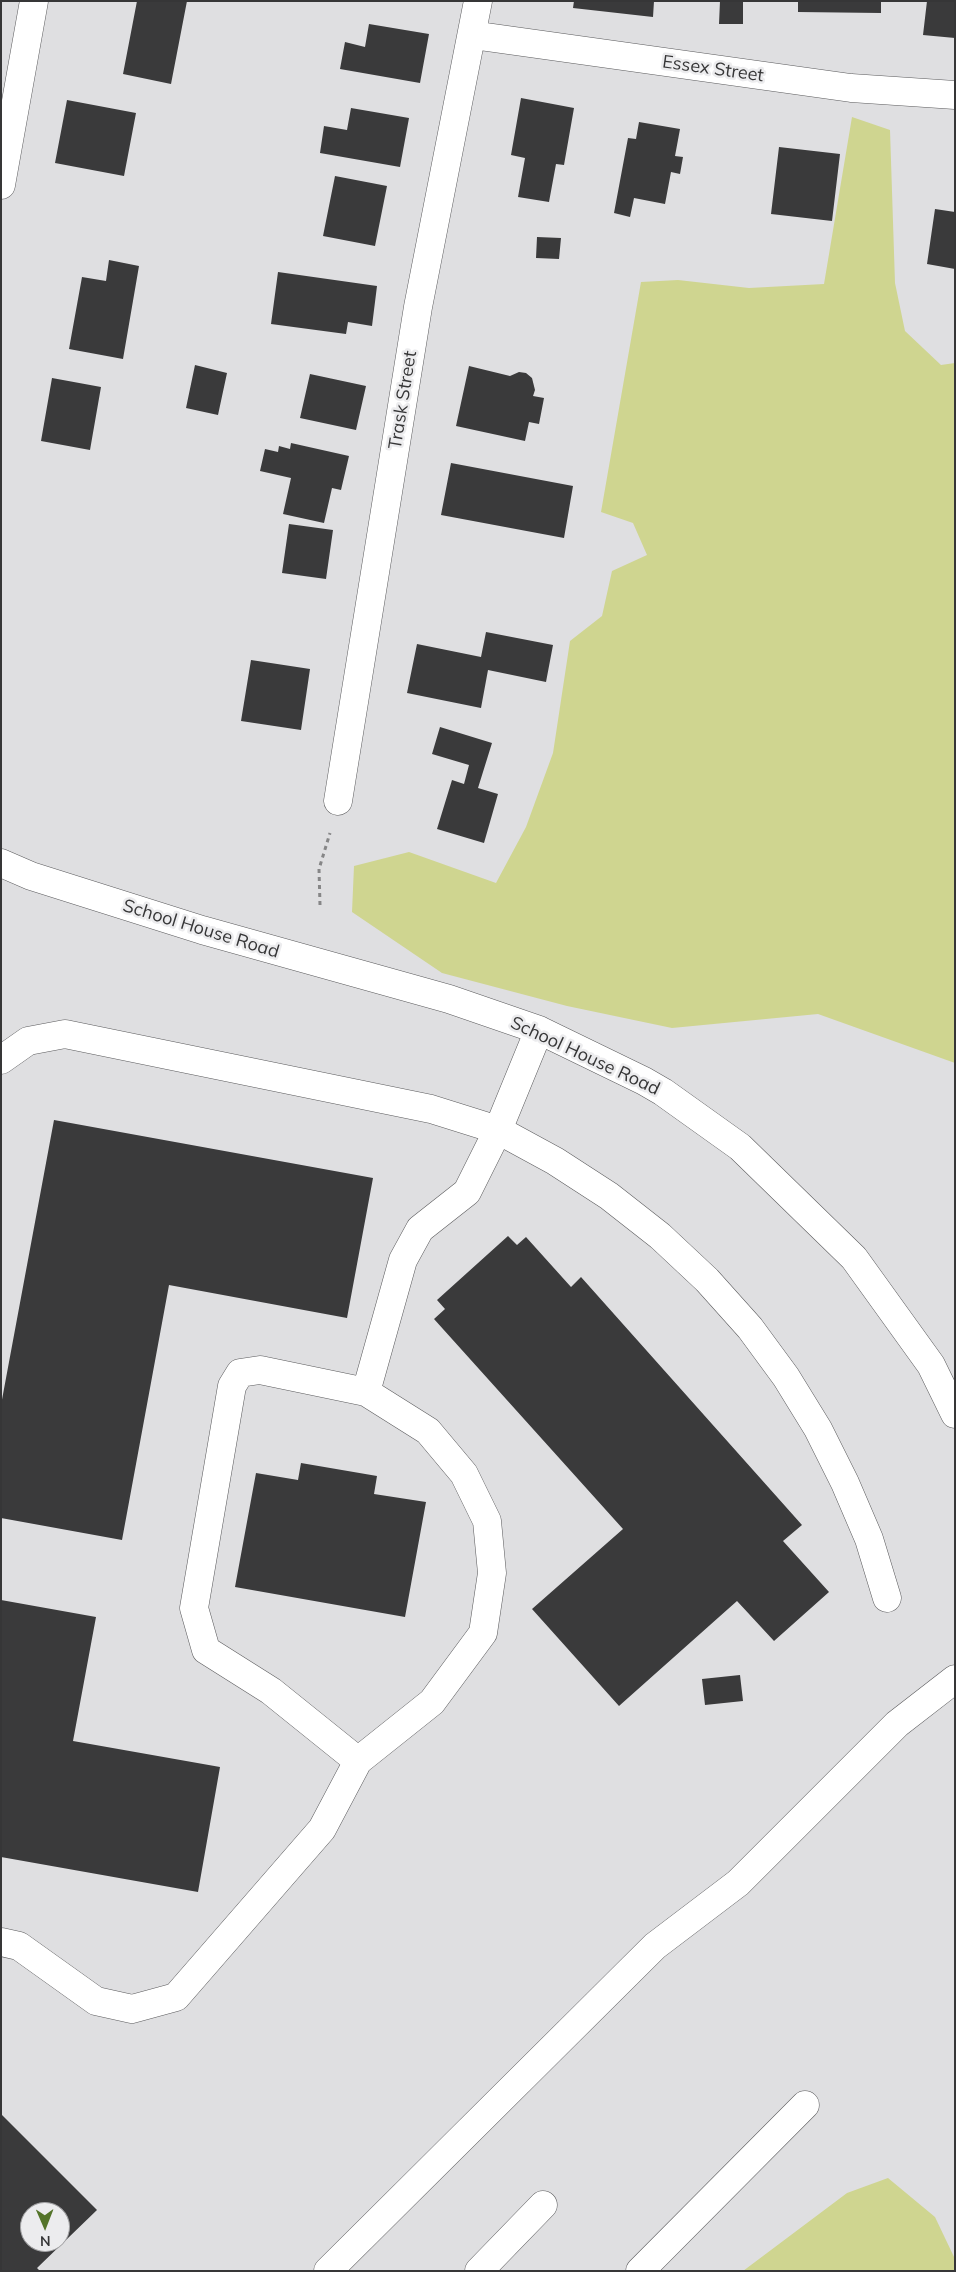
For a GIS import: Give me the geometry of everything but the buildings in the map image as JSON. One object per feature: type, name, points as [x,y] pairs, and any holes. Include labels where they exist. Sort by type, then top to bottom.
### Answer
[{"type":"street","points":[[1,185],[34,1]]},
{"type":"street","name":"Trask Street","points":[[338,801],[418,307],[478,1]]},
{"type":"street","name":"Essex Street","points":[[472,35],[850,88],[955,96]]},
{"type":"street","name":"School House Road","points":[[1,863],[31,876],[202,930],[449,998],[539,1030],[650,1084],[740,1147],[854,1258],[931,1366],[955,1414]]},
{"type":"street","points":[[366,1392],[403,1260],[420,1228],[467,1192],[498,1130],[539,1030]]},
{"type":"street","points":[[1,1060],[28,1040],[65,1034],[431,1109],[498,1130],[555,1161],[609,1196],[660,1236],[700,1274],[750,1328],[786,1377],[818,1429],[838,1467],[869,1539],[887,1598]]},
{"type":"street","points":[[1,1942],[19,1946],[96,2000],[132,2009],[176,1997],[322,1828],[358,1761],[432,1702],[482,1633],[492,1572],[487,1521],[464,1474],[428,1431],[366,1392],[260,1370],[240,1373],[232,1386],[194,1608],[206,1650],[271,1691],[358,1761]]},
{"type":"street","points":[[328,2271],[655,1946],[738,1883],[897,1724],[955,1679]]},
{"type":"street","points":[[640,2271],[805,2105]]},
{"type":"street","points":[[480,2271],[543,2205]]},
{"type":"path","points":[[320,905],[320,869],[338,801]]},
{"type":"green space","points":[[852,117],[890,130],[895,283],[905,331],[941,365],[955,363],[955,1063],[818,1014],[672,1028],[567,1006],[442,973],[352,912],[354,866],[409,852],[496,883],[526,827],[553,753],[570,641],[602,616],[612,571],[647,555],[633,523],[601,512],[641,282],[678,280],[749,288],[824,284]]},
{"type":"green space","points":[[888,2178],[935,2217],[955,2259],[955,2271],[743,2271],[847,2193]]}]
